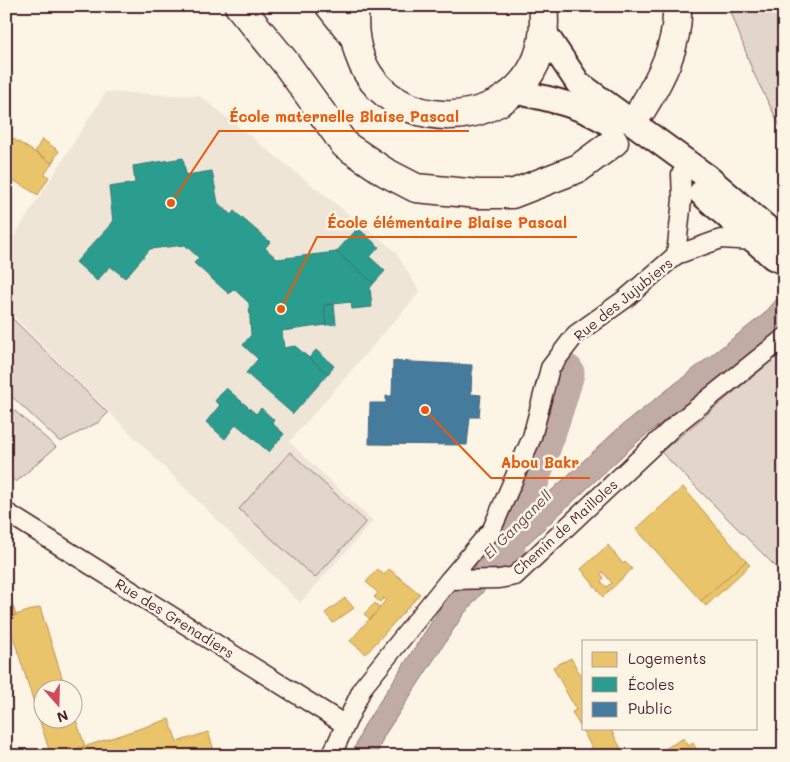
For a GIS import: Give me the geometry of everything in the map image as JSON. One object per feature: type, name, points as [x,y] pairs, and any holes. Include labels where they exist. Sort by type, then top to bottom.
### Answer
[{"type":"main road","points":[[239,6],[285,62],[345,145],[385,172],[416,188],[478,194],[512,194],[579,168],[614,142]]},
{"type":"main road","points":[[330,6],[354,36]]},
{"type":"main road","points":[[354,6],[354,36],[358,51],[373,80],[396,101],[418,111],[441,116],[472,114],[488,108],[514,91],[532,67],[538,54],[543,19]]},
{"type":"main road","points":[[642,109],[661,78],[675,38],[677,6]]},
{"type":"main road","points":[[543,19],[578,83],[599,108],[681,174],[773,257],[784,262]]},
{"type":"main road","points":[[514,91],[568,104],[599,108],[706,176],[774,234],[784,249]]},
{"type":"street","points":[[681,174],[682,200],[676,255],[721,239],[755,241]]},
{"type":"street","name":"Rue des Jujubiers","points":[[454,580],[492,529],[532,437],[550,368],[576,334],[625,299],[676,255]]},
{"type":"street","name":"Chemin de Mailloles","points":[[454,580],[499,579],[515,576],[674,426],[784,338]]},
{"type":"street","name":"Rue des Grenadiers","points":[[6,512],[344,724]]},
{"type":"street","points":[[331,756],[362,687],[454,580]]},
{"type":"shaded area","points":[[729,6],[784,6],[784,134],[753,72]]},
{"type":"shaded area","points":[[106,92],[200,96],[395,251],[420,292],[289,442],[373,521],[300,603],[6,309],[6,249]]},
{"type":"shaded area","points":[[6,312],[108,413],[99,422],[60,442],[6,391]]},
{"type":"shaded area","points":[[784,351],[784,575],[661,452]]},
{"type":"shaded area","points":[[6,403],[56,447],[16,482],[6,473]]},
{"type":"shaded area","points":[[290,452],[366,522],[315,578],[239,509]]},
{"type":"water","name":"El Ganganell","points":[[784,291],[784,326],[779,332],[636,443],[511,559],[463,615],[384,736],[376,756],[351,756],[364,726],[445,601],[495,543],[621,426],[764,314]]},
{"type":"building: Logements","points":[[12,138],[52,163],[45,174],[49,177],[38,195],[6,176],[6,148]]},
{"type":"building: Logements","points":[[42,139],[59,151],[52,163],[35,152]]},
{"type":"building: Logements","points":[[683,487],[746,561],[701,601],[636,529]]},
{"type":"building: Logements","points":[[608,545],[623,564],[625,562],[632,569],[603,597],[581,569]],"holes":[[[603,572],[612,583],[606,587],[601,581],[604,578],[601,574]]]},
{"type":"building: Logements","points":[[746,561],[750,565],[706,606],[701,601]]},
{"type":"building: Logements","points":[[378,569],[384,575],[389,569],[420,594],[366,654],[350,641],[386,600],[384,598],[380,602],[374,597],[378,593],[366,582]]},
{"type":"building: Logements","points":[[6,586],[16,615],[6,618]]},
{"type":"building: Logements","points":[[345,598],[354,608],[333,623],[325,613]]},
{"type":"building: Logements","points":[[375,603],[380,608],[370,619],[364,614]]},
{"type":"building: Logements","points":[[40,607],[63,680],[32,680],[32,696],[7,618]]},
{"type":"building: Logements","points":[[571,658],[582,677],[582,730],[572,712],[576,710],[553,667]]},
{"type":"building: Logements","points":[[169,719],[177,742],[208,732],[216,756],[181,756],[180,753],[173,756],[56,756]]},
{"type":"building: Logements","points":[[43,730],[80,730],[85,746],[51,756]]},
{"type":"building: Logements","points":[[582,730],[611,730],[625,756],[602,756],[600,753],[596,755]]},
{"type":"building: Logements","points":[[684,738],[689,746],[693,743],[700,756],[694,756],[692,751],[683,756],[667,756],[663,750]]},
{"type":"building: Écoles","points":[[183,158],[186,175],[212,171],[218,203],[231,215],[234,211],[270,242],[265,248],[277,259],[336,252],[374,283],[370,288],[372,307],[352,309],[351,302],[324,305],[326,325],[282,331],[284,348],[295,346],[328,374],[293,414],[246,373],[258,359],[243,345],[251,335],[249,303],[234,289],[229,294],[194,263],[199,258],[185,245],[150,249],[125,278],[110,266],[97,281],[76,262],[113,222],[109,187],[135,183],[133,166]]},
{"type":"building: Écoles","points":[[358,228],[379,247],[370,257],[385,271],[374,283],[336,252]]},
{"type":"building: Écoles","points":[[334,304],[336,324],[326,325],[324,305]]},
{"type":"building: Écoles","points":[[316,350],[334,366],[328,374],[309,358]]},
{"type":"building: Écoles","points":[[226,388],[256,414],[261,408],[274,420],[272,423],[284,434],[269,452],[236,424],[225,439],[206,422],[220,405],[215,401]]},
{"type":"building: Public","points":[[393,361],[472,365],[471,394],[481,395],[479,417],[470,417],[467,445],[369,444],[370,403],[386,403],[386,396],[392,396]]},
{"type":"waterway","name":"El Ganganell","points":[[505,553],[510,528],[523,499],[552,418],[565,373]]},
{"type":"place","name":"École maternelle Blaise Pascal","points":[[171,203]]},
{"type":"place","name":"École élémentaire Blaise Pascal","points":[[281,309]]},
{"type":"place","name":"Abou Bakr","points":[[425,410]]}]
